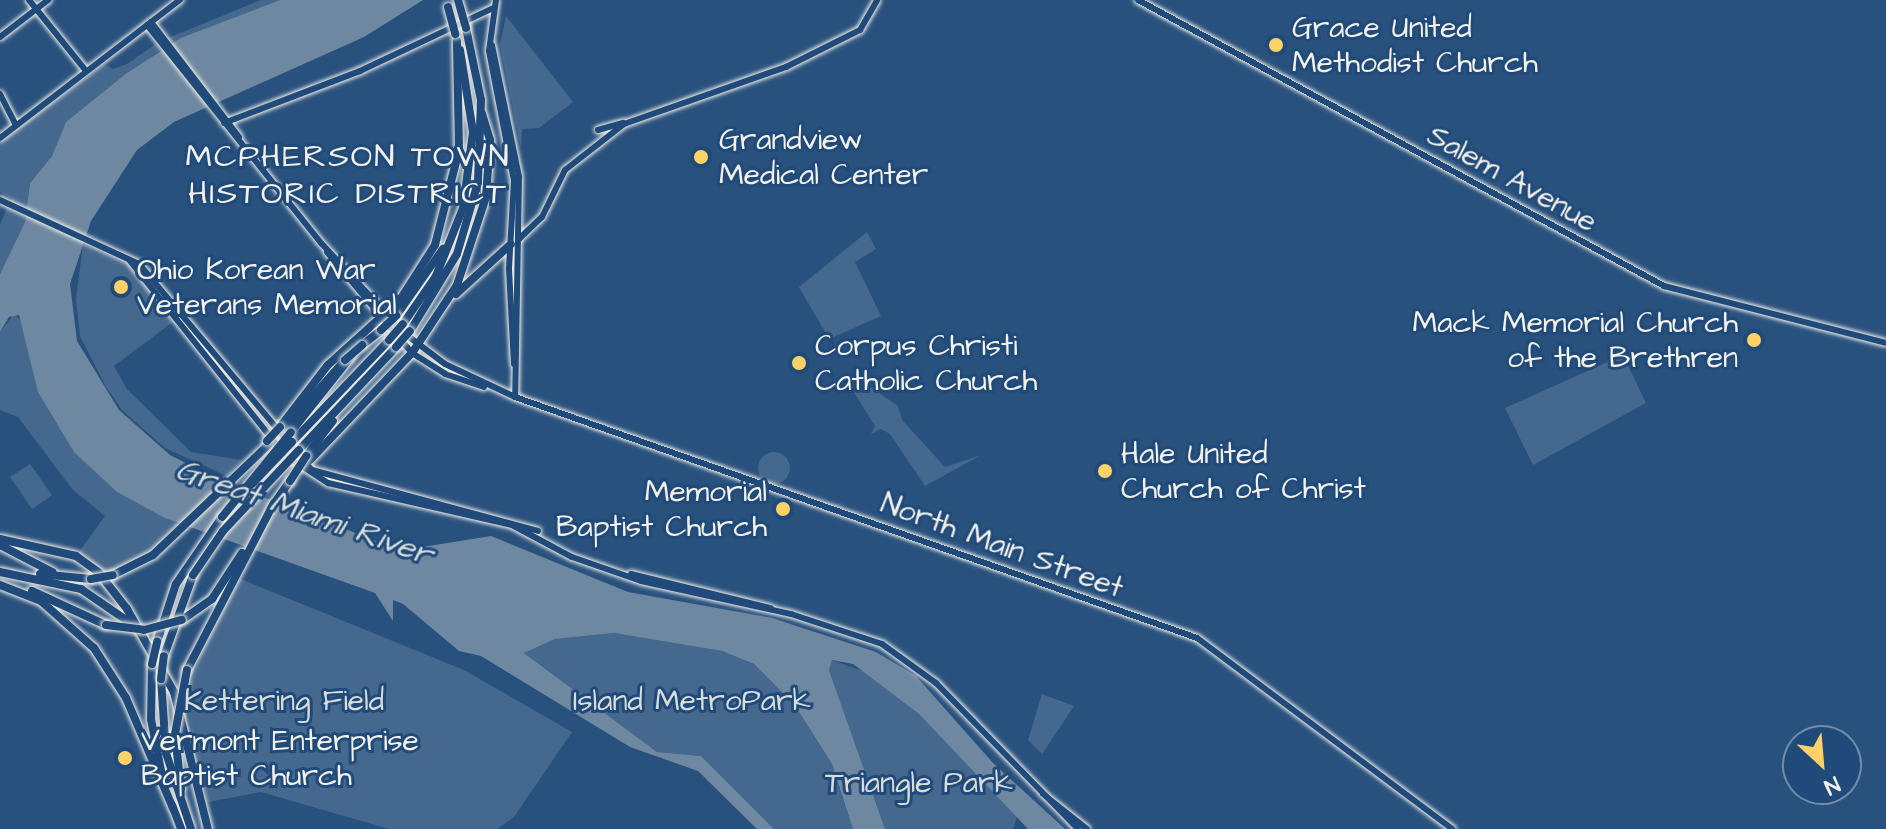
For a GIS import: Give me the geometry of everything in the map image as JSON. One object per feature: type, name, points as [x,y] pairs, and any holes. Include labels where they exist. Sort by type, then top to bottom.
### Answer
[{"type":"highway","points":[[406,327],[452,239],[465,195],[473,132],[447,0]]},
{"type":"highway","points":[[445,306],[482,215],[490,140],[458,0]]},
{"type":"highway","points":[[173,808],[152,731],[152,642],[222,517],[345,360],[381,330],[429,257],[454,185],[456,38]]},
{"type":"highway","points":[[191,829],[175,734],[187,670],[225,588],[305,455],[446,277],[467,228],[478,182],[482,113]]},
{"type":"highway","points":[[286,433],[319,375],[363,333],[388,316],[452,239]]},
{"type":"highway","points":[[191,829],[166,753],[161,679],[164,656],[188,573],[223,531],[412,353],[445,306],[515,242]]},
{"type":"highway","points":[[286,433],[344,372],[363,333]]},
{"type":"highway","points":[[0,570],[91,579],[113,575],[153,555],[268,442],[286,433],[393,343]]},
{"type":"highway","points":[[0,542],[64,577]]},
{"type":"highway","points":[[0,542],[45,545],[90,566],[152,642],[174,692],[208,829]]},
{"type":"highway","points":[[0,570],[97,595],[152,642]]},
{"type":"highway","points":[[0,584],[28,589],[106,625],[144,630],[182,620],[225,588]]},
{"type":"highway","points":[[0,584],[57,612],[105,662],[181,829]]},
{"type":"main road","points":[[29,0],[86,71]]},
{"type":"main road","points":[[0,37],[48,0]]},
{"type":"main road","points":[[0,138],[180,0]]},
{"type":"main road","points":[[496,0],[492,45],[513,172],[515,397]]},
{"type":"main road","points":[[598,130],[806,57],[860,30],[877,0]]},
{"type":"main road","name":"Salem Avenue","points":[[1138,0],[1664,286],[1886,343]]},
{"type":"main road","points":[[224,118],[333,83],[493,8]]},
{"type":"main road","points":[[162,40],[164,13]]},
{"type":"main road","name":"North Main Street","points":[[149,23],[322,244],[388,316],[418,344],[492,388]]},
{"type":"main road","points":[[492,45],[517,157],[520,217],[515,242]]},
{"type":"main road","points":[[0,94],[16,125]]},
{"type":"main road","points":[[515,242],[538,222],[568,166],[630,121]]},
{"type":"main road","points":[[3,202],[105,246],[150,276],[286,446],[319,473],[442,509],[508,519],[627,573],[775,609],[871,639],[917,665],[1078,829]]},
{"type":"main road","points":[[520,217],[526,224],[538,222]]},
{"type":"main road","name":"North Main Street","points":[[388,316],[412,353],[445,374],[1197,638],[1452,829]]},
{"type":"main road","points":[[1043,794],[1087,829]]},
{"type":"green space","points":[[261,0],[280,0],[173,43],[168,38]]},
{"type":"green space","points":[[506,16],[573,102],[539,128],[522,129],[521,148],[500,45]]},
{"type":"green space","points":[[157,43],[162,49],[66,123],[52,156],[30,183],[25,222],[0,274],[0,225],[11,198],[0,192],[0,142],[105,64],[113,69],[127,64]]},
{"type":"green space","points":[[867,232],[876,249],[855,262],[881,316],[829,339],[799,287]]},
{"type":"green space","points":[[83,244],[128,264],[173,322],[114,366],[127,389],[191,452],[242,460],[227,476],[165,448],[122,410],[106,387],[80,336],[76,299]]},
{"type":"green space","points":[[14,314],[22,322],[38,392],[117,492],[184,526],[139,564],[101,577],[76,556],[105,516],[72,489],[18,417],[0,410],[0,332]]},
{"type":"green space","points":[[1623,355],[1646,403],[1533,465],[1505,408]]},
{"type":"green space","points":[[853,375],[898,406],[902,420],[945,467],[981,455],[925,486],[890,434],[881,429],[871,434],[875,426],[845,378]]},
{"type":"green space","points":[[774,452],[785,457],[790,468],[785,479],[774,484],[763,479],[758,468],[763,457]]},
{"type":"green space","points":[[30,464],[52,495],[32,509],[10,477]]},
{"type":"green space","name":"Kettering Field","points":[[231,575],[464,670],[572,732],[514,817],[497,829],[389,829],[261,792],[208,802],[185,699]]},
{"type":"green space","name":"Island MetroPark","points":[[614,633],[722,651],[754,664],[794,704],[832,764],[853,829],[774,829],[701,756],[657,752],[524,653],[555,639]]},
{"type":"green space","name":"Triangle Park","points":[[831,660],[869,673],[919,714],[1017,817],[1013,829],[885,829],[829,670]]},
{"type":"green space","points":[[1042,694],[1074,706],[1042,754],[1028,740]]},
{"type":"water","name":"Great Miami River","points":[[280,0],[423,0],[364,37],[174,122],[137,150],[91,221],[70,284],[77,341],[119,410],[170,455],[219,480],[384,544],[404,550],[491,536],[628,592],[772,618],[876,652],[916,676],[993,763],[1065,829],[1028,829],[919,714],[853,664],[832,660],[829,670],[885,829],[853,829],[832,764],[794,704],[754,664],[722,651],[614,633],[555,639],[524,653],[657,752],[701,756],[774,829],[757,829],[698,771],[630,747],[481,656],[459,651],[403,604],[393,600],[393,621],[375,593],[165,518],[117,492],[74,452],[38,392],[19,315],[9,317],[0,332],[0,274],[25,222],[30,183],[52,156],[66,122],[127,73],[181,38]]},
{"type":"place","name":"Grace United Methodist Church","points":[[1276,45]]},
{"type":"place","name":"Grandview Medical Center","points":[[701,157]]},
{"type":"place","name":"Ohio Korean War Veterans Memorial","points":[[121,287]]},
{"type":"place","name":"Mack Memorial Church of the Brethren","points":[[1754,340]]},
{"type":"place","name":"Corpus Christi Catholic Church","points":[[799,363]]},
{"type":"place","name":"Hale United Church of Christ","points":[[1105,471]]},
{"type":"place","name":"Memorial Baptist Church","points":[[783,509]]},
{"type":"place","name":"Vermont Enterprise Baptist Church","points":[[125,758]]},
{"type":"district","name":"MCPHERSON TOWN HISTORIC DISTRICT","points":[[348,176]]}]
